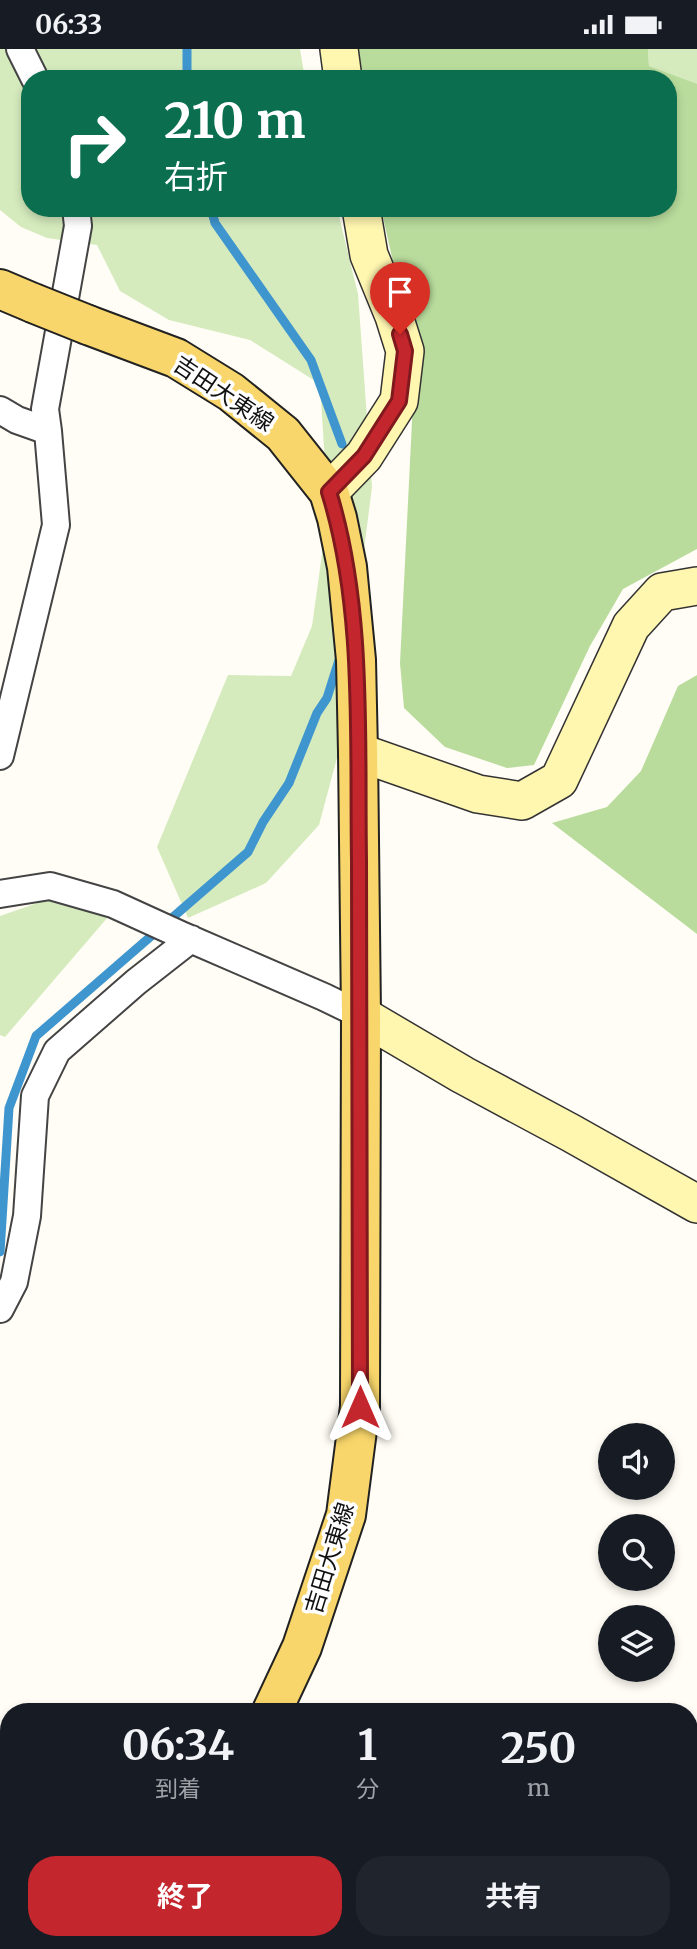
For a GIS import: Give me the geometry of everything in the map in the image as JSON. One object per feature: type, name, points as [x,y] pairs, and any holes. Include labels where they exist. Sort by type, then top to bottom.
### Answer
[{"type":"main road","name":"吉田大東線","points":[[16,296],[176,358],[231,392],[283,434],[329,492],[347,567],[356,660],[358,752],[361,1016],[360,1407],[346,1515],[302,1647],[276,1703]]},
{"type":"street","points":[[20,49],[30,70]]},
{"type":"street","points":[[339,49],[342,70]]},
{"type":"street","points":[[0,756],[56,525],[45,409],[78,226],[77,217]]},
{"type":"street","points":[[329,492],[364,456],[399,401],[405,351],[369,255],[363,217]]},
{"type":"street","points":[[0,410],[17,420],[48,431]]},
{"type":"street","points":[[358,752],[478,794],[522,800],[559,780],[631,626],[662,592],[697,586]]},
{"type":"street","points":[[0,894],[50,886],[113,904],[324,997],[697,1204]]},
{"type":"street","points":[[0,1309],[13,1282],[27,1216],[35,1096],[57,1051],[186,937]]},
{"type":"green space","points":[[0,49],[300,49],[304,70],[21,70],[21,217],[339,217],[358,294],[372,487],[338,754],[319,825],[266,883],[188,918],[157,847],[228,675],[291,676],[312,626],[328,511],[320,384],[250,340],[169,320],[120,291],[97,245],[47,238],[21,227],[0,210]]},
{"type":"green space","points":[[350,49],[648,49],[649,66],[660,70],[354,70]]},
{"type":"green space","points":[[648,49],[697,49],[697,85],[677,77],[677,70],[659,70],[649,66]]},
{"type":"green space","points":[[677,76],[697,84],[697,549],[623,589],[590,646],[534,765],[507,768],[445,747],[404,708],[400,663],[415,361],[383,217],[677,217]]},
{"type":"green space","points":[[697,675],[697,934],[552,823],[607,807],[641,771],[678,686]]},
{"type":"green space","points":[[46,900],[108,917],[5,1037],[0,1035],[0,916]]},
{"type":"waterway","points":[[187,49],[187,70]]},
{"type":"waterway","points":[[213,217],[311,360],[342,444]]},
{"type":"waterway","points":[[0,1252],[9,1108],[36,1036],[248,852],[263,822],[289,783],[317,713],[327,698],[339,660]]},
{"type":"route","points":[[360,1407],[361,1016],[356,660],[347,567],[329,492],[364,456],[399,401],[405,351],[400,334]]}]
